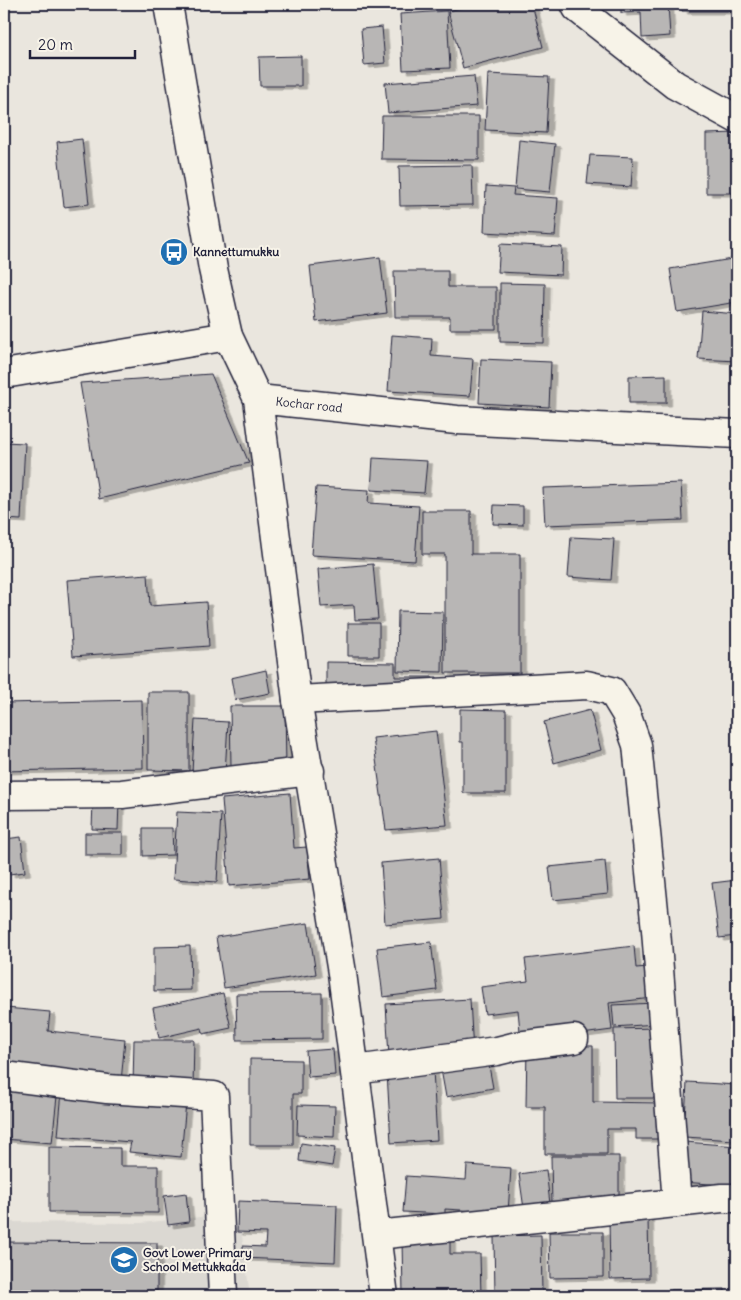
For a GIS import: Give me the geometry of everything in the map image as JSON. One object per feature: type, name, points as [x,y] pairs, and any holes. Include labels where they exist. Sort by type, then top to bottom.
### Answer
[{"type":"street","name":"Kochar road","points":[[167,4],[213,269],[228,336],[258,400],[457,420],[737,434]]},
{"type":"street","points":[[575,4],[577,8],[675,85],[737,119]]},
{"type":"street","points":[[4,374],[228,336]]},
{"type":"street","points":[[258,400],[297,700],[310,771],[356,1070],[384,1296]]},
{"type":"street","points":[[297,700],[587,685],[612,691],[626,714],[637,745],[656,930],[677,1203]]},
{"type":"street","points":[[4,796],[122,794],[310,771]]},
{"type":"street","points":[[356,1070],[574,1039]]},
{"type":"street","points":[[4,1076],[107,1089],[214,1096],[223,1296]]},
{"type":"street","points":[[377,1236],[722,1198],[737,1198]]},
{"type":"shaded area","name":"Govt Lower Primary School Mettukkada","points":[[239,1213],[250,1296],[4,1296],[4,1222],[141,1223]]},
{"type":"building","points":[[477,4],[532,4],[543,47],[463,68],[448,11]]},
{"type":"building","points":[[621,4],[668,4],[670,36],[642,38],[641,12],[621,13]]},
{"type":"building","points":[[682,4],[737,4],[737,11],[682,11]]},
{"type":"building","points":[[447,11],[450,68],[403,70],[400,14]]},
{"type":"building","points":[[382,27],[385,63],[364,65],[361,29]]},
{"type":"building","points":[[301,56],[301,86],[260,86],[259,57]]},
{"type":"building","points":[[488,74],[549,77],[546,133],[485,130]]},
{"type":"building","points":[[474,76],[477,106],[388,113],[385,83]]},
{"type":"building","points":[[382,116],[479,116],[479,160],[381,159]]},
{"type":"building","points":[[737,133],[737,193],[706,193],[706,134]]},
{"type":"building","points":[[82,139],[89,204],[64,207],[57,142]]},
{"type":"building","points":[[519,140],[555,144],[550,192],[515,189]]},
{"type":"building","points":[[590,155],[633,157],[631,187],[587,184]]},
{"type":"building","points":[[472,165],[473,205],[400,206],[399,166]]},
{"type":"building","points":[[486,186],[514,188],[513,195],[558,198],[555,236],[484,232]]},
{"type":"building","points":[[500,244],[562,247],[561,275],[498,272]]},
{"type":"building","points":[[380,257],[387,313],[316,322],[310,266]]},
{"type":"building","points":[[732,259],[737,302],[677,312],[670,269]]},
{"type":"building","points":[[394,271],[448,271],[448,287],[496,287],[496,329],[450,329],[450,317],[395,317]]},
{"type":"building","points":[[500,283],[545,284],[544,343],[500,342]]},
{"type":"building","points":[[702,311],[737,314],[737,361],[698,359]]},
{"type":"building","points":[[392,335],[432,338],[431,356],[473,359],[470,396],[388,391]]},
{"type":"building","points":[[481,359],[551,362],[549,407],[479,403]]},
{"type":"building","points":[[211,374],[249,463],[99,499],[80,383]]},
{"type":"building","points":[[666,375],[666,403],[629,403],[629,376]]},
{"type":"building","points":[[4,442],[25,443],[21,520],[4,519]]},
{"type":"building","points":[[373,458],[427,461],[424,493],[371,490]]},
{"type":"building","points":[[681,483],[683,520],[545,525],[543,488]]},
{"type":"building","points":[[316,487],[369,490],[368,503],[419,506],[415,561],[311,555]]},
{"type":"building","points":[[494,505],[523,506],[523,525],[493,524]]},
{"type":"building","points":[[422,511],[471,511],[471,554],[520,554],[520,673],[445,673],[445,554],[422,554]]},
{"type":"building","points":[[571,537],[614,539],[611,580],[568,577]]},
{"type":"building","points":[[736,545],[737,606],[735,606]]},
{"type":"building","points":[[373,564],[378,619],[355,620],[354,605],[321,607],[318,569]]},
{"type":"building","points":[[148,574],[150,606],[206,602],[209,646],[73,656],[67,580]]},
{"type":"building","points":[[398,611],[443,612],[442,672],[397,671]]},
{"type":"building","points":[[348,623],[379,623],[379,656],[348,656]]},
{"type":"building","points":[[326,662],[395,663],[395,677],[437,677],[438,693],[326,692]]},
{"type":"building","points":[[266,670],[270,693],[235,700],[231,678]]},
{"type":"building","points":[[148,692],[189,692],[189,771],[148,770]]},
{"type":"building","points":[[142,700],[143,768],[4,771],[4,703]]},
{"type":"building","points":[[230,706],[285,706],[286,767],[231,767]]},
{"type":"building","points":[[460,709],[506,710],[506,793],[463,793],[463,742],[460,742]]},
{"type":"building","points":[[590,710],[601,750],[554,763],[544,722]]},
{"type":"building","points":[[195,720],[228,722],[225,774],[192,772]]},
{"type":"building","points":[[436,731],[447,825],[386,830],[373,738]]},
{"type":"building","points":[[290,793],[294,848],[307,847],[310,879],[229,886],[222,799]]},
{"type":"building","points":[[93,801],[119,802],[118,830],[92,829]]},
{"type":"building","points":[[177,812],[221,814],[217,882],[173,879]]},
{"type":"building","points":[[143,828],[172,828],[173,855],[143,856]]},
{"type":"building","points":[[85,833],[123,833],[123,855],[85,855]]},
{"type":"building","points":[[21,837],[25,872],[9,874],[5,839]]},
{"type":"building","points":[[439,858],[444,919],[385,924],[381,863]]},
{"type":"building","points":[[605,861],[608,894],[553,900],[549,867]]},
{"type":"building","points":[[737,880],[737,936],[719,938],[712,883]]},
{"type":"building","points":[[308,923],[316,974],[224,988],[216,937]]},
{"type":"building","points":[[431,942],[437,990],[383,997],[377,948]]},
{"type":"building","points":[[190,946],[191,990],[154,991],[154,947]]},
{"type":"building","points":[[634,946],[636,968],[648,967],[652,998],[609,1003],[612,1030],[521,1042],[518,1010],[485,1014],[481,987],[528,981],[525,959]]},
{"type":"building","points":[[223,993],[231,1028],[203,1034],[202,1028],[159,1038],[153,1008]]},
{"type":"building","points":[[322,993],[322,1039],[237,1040],[236,994]]},
{"type":"building","points":[[470,999],[473,1053],[389,1057],[386,1004]]},
{"type":"building","points":[[655,1003],[656,1024],[614,1027],[612,1005]]},
{"type":"building","points":[[6,1008],[50,1012],[48,1031],[125,1039],[121,1082],[4,1065]]},
{"type":"building","points":[[656,1028],[656,1098],[615,1098],[614,1029]]},
{"type":"building","points":[[134,1040],[194,1040],[193,1087],[133,1086]]},
{"type":"building","points":[[527,1045],[593,1046],[593,1102],[665,1103],[665,1139],[636,1139],[636,1129],[607,1129],[607,1154],[545,1154],[545,1107],[526,1107]]},
{"type":"building","points":[[333,1049],[335,1075],[308,1077],[306,1051]]},
{"type":"building","points":[[487,1055],[493,1088],[446,1097],[440,1064]]},
{"type":"building","points":[[250,1059],[301,1060],[301,1094],[293,1094],[293,1145],[250,1145]]},
{"type":"building","points":[[433,1070],[437,1140],[391,1143],[387,1072]]},
{"type":"building","points":[[4,1081],[58,1087],[52,1143],[4,1139]]},
{"type":"building","points":[[687,1082],[737,1085],[735,1140],[684,1137]]},
{"type":"building","points":[[62,1091],[186,1102],[181,1157],[129,1152],[131,1142],[58,1136]]},
{"type":"building","points":[[298,1105],[335,1106],[334,1137],[297,1135]]},
{"type":"building","points":[[685,1142],[737,1146],[737,1186],[682,1182]]},
{"type":"building","points":[[301,1143],[335,1148],[332,1166],[299,1161]]},
{"type":"building","points":[[49,1147],[120,1148],[120,1166],[158,1166],[158,1213],[49,1212]]},
{"type":"building","points":[[551,1156],[619,1156],[619,1205],[552,1206]]},
{"type":"building","points":[[467,1165],[511,1168],[508,1213],[445,1209],[445,1214],[403,1212],[406,1176],[466,1180]]},
{"type":"building","points":[[546,1170],[551,1212],[525,1216],[519,1174]]},
{"type":"building","points":[[186,1193],[189,1222],[168,1225],[164,1196]]},
{"type":"building","points":[[238,1201],[337,1205],[335,1262],[242,1258],[243,1246],[265,1247],[266,1233],[237,1232]]},
{"type":"building","points":[[609,1217],[648,1217],[649,1278],[610,1279]]},
{"type":"building","points":[[549,1232],[603,1232],[603,1277],[550,1278]]},
{"type":"building","points":[[541,1235],[542,1294],[495,1295],[494,1236]]},
{"type":"building","points":[[402,1239],[450,1239],[450,1254],[480,1254],[481,1296],[403,1296]]},
{"type":"building","points":[[4,1242],[157,1243],[157,1291],[4,1290]]},
{"type":"building","points":[[725,1289],[725,1296],[671,1296],[671,1290]]},
{"type":"place","name":"Kannettumukku","points":[[174,252]]},
{"type":"place","name":"Govt Lower Primary School Mettukkada","points":[[124,1260]]}]
